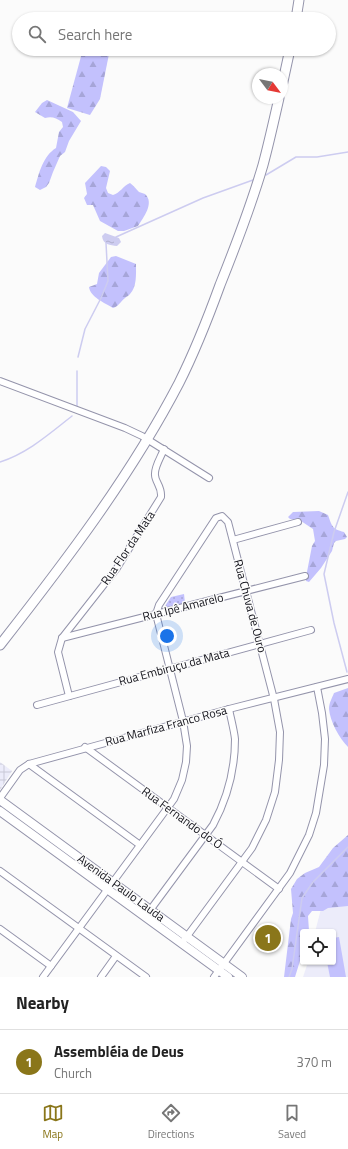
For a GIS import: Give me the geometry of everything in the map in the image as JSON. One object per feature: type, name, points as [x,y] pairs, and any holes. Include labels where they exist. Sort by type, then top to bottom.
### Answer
[{"type":"highway","points":[[297,12],[299,0]]},
{"type":"highway","points":[[286,68],[288,56]]},
{"type":"highway","points":[[0,645],[67,558],[147,439],[179,382],[214,302],[242,228],[262,166],[278,104]]},
{"type":"main road","name":"Avenida Paulo Lauda","points":[[0,799],[187,936],[219,970],[242,977]]},
{"type":"main road","name":"Avenida Paulo Lauda","points":[[0,811],[228,977]]},
{"type":"street","points":[[0,381],[126,428],[164,449],[208,478]]},
{"type":"street","name":"Rua Flor da Mata","points":[[62,638],[117,568],[158,503],[162,492],[154,476],[164,449]]},
{"type":"street","name":"Rua Chuva de Ouro","points":[[156,614],[159,605],[216,518],[222,516],[228,522],[274,698],[280,732],[279,760],[275,792],[266,820],[252,848],[182,944]]},
{"type":"street","points":[[233,540],[298,522]]},
{"type":"street","name":"Rua Ipê Amarelo","points":[[62,638],[305,576]]},
{"type":"street","points":[[43,977],[179,790],[186,762],[187,746],[184,721],[156,614]]},
{"type":"street","name":"Rua Embiruçu da Mata","points":[[36,705],[311,630]]},
{"type":"street","points":[[62,638],[58,652],[69,696]]},
{"type":"street","name":"Rua Marfiza Franco Rosa","points":[[0,799],[20,770],[29,764],[85,747],[348,679]]},
{"type":"street","points":[[219,970],[280,889],[290,873],[309,835],[316,813],[323,780],[325,739],[317,687]]},
{"type":"street","points":[[145,917],[213,825],[221,810],[230,784],[233,764],[235,738],[229,709]]},
{"type":"street","name":"Rua Fernando do Ó","points":[[85,747],[205,836],[280,889]]},
{"type":"street","points":[[29,764],[140,845]]},
{"type":"street","points":[[0,871],[146,977]]},
{"type":"street","points":[[0,929],[51,966]]},
{"type":"street","points":[[101,977],[116,956]]},
{"type":"shaded area","points":[[0,762],[12,771],[0,790]]},
{"type":"shaded area","points":[[348,899],[348,977],[303,977],[307,965],[336,965],[336,929],[316,929],[322,905]]},
{"type":"green space","points":[[81,56],[109,56],[100,99],[90,115],[67,108]]},
{"type":"green space","points":[[47,100],[73,112],[81,121],[69,141],[65,152],[60,156],[49,183],[46,187],[40,190],[35,187],[40,171],[45,160],[56,148],[59,132],[63,127],[62,122],[58,119],[52,117],[45,118],[35,112],[42,103]]},
{"type":"green space","points":[[101,166],[106,167],[110,171],[106,188],[108,193],[113,195],[130,183],[148,198],[149,202],[147,210],[138,226],[124,231],[118,231],[100,221],[93,205],[87,205],[84,198],[87,194],[85,183]]},
{"type":"green space","points":[[116,256],[136,264],[136,276],[134,288],[130,294],[113,308],[95,297],[90,291],[89,287],[97,284],[99,273],[111,257]]},
{"type":"green space","points":[[319,511],[328,515],[333,526],[337,530],[344,532],[347,537],[334,543],[332,551],[321,568],[309,582],[306,581],[306,577],[312,546],[315,541],[313,529],[301,521],[290,519],[288,517],[293,512]]},
{"type":"green space","points":[[184,594],[185,603],[163,609],[171,597]]},
{"type":"green space","points":[[348,688],[348,747],[341,739],[331,719],[329,709],[334,693]]},
{"type":"green space","points":[[348,835],[348,906],[328,908],[323,911],[312,911],[308,916],[309,929],[300,929],[300,961],[295,977],[284,977],[293,913],[291,889],[297,879],[305,873],[319,867],[333,848]]},
{"type":"green space","points":[[339,937],[346,977],[330,977],[328,965],[336,965],[336,938]]},
{"type":"water","points":[[105,233],[119,238],[121,242],[117,246],[105,243],[102,236]]},
{"type":"waterway","points":[[266,175],[296,157],[317,157],[348,152]]},
{"type":"waterway","points":[[116,237],[203,198],[253,180]]},
{"type":"waterway","points":[[78,357],[85,329],[108,281],[106,243]]},
{"type":"waterway","points":[[77,371],[77,407]]},
{"type":"waterway","points":[[0,462],[20,454],[72,416]]},
{"type":"waterway","points":[[347,672],[334,623],[324,574],[334,532],[348,492]]},
{"type":"waterway","points":[[289,977],[292,969],[302,898],[313,882],[348,847]]},
{"type":"place","name":"Assembléia de Deus","points":[[268,938]]}]
